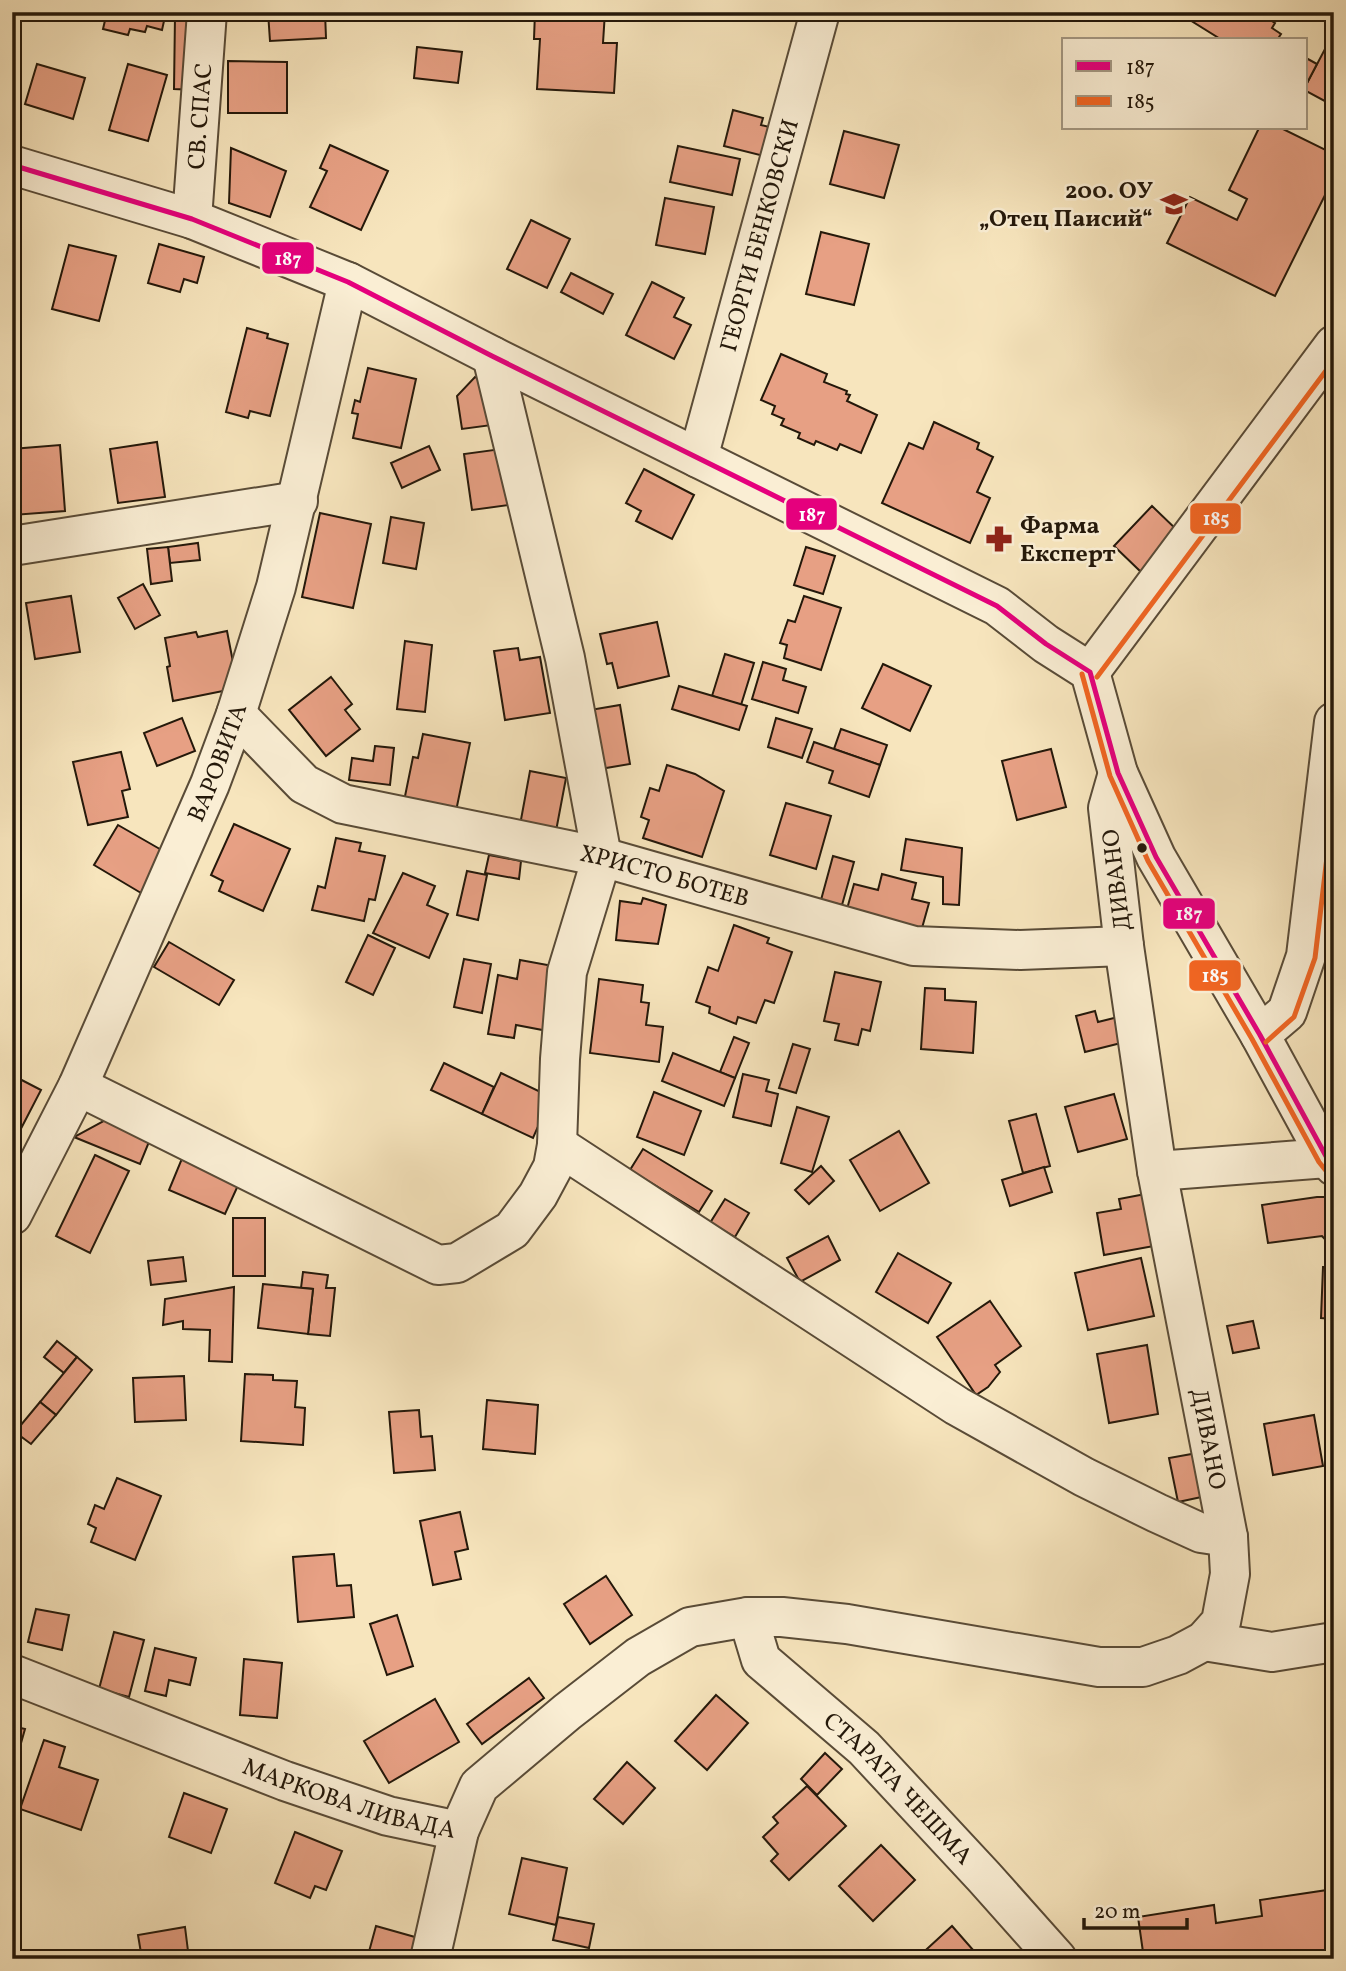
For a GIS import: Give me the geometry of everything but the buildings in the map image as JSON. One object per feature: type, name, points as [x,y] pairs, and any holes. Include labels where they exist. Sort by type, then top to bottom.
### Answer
[{"type":"street","name":"СВ. СПАС","points":[[192,219],[207,12]]},
{"type":"street","name":"ГЕОРГИ БЕНКОВСКИ","points":[[698,458],[820,12]]},
{"type":"street","points":[[12,164],[192,219],[348,282],[996,606],[1046,644],[1090,672],[1118,773],[1156,857],[1260,1035],[1330,1162],[1157,1171]]},
{"type":"street","name":"ВАРОВИТА","points":[[12,1216],[78,1086],[210,784],[236,714],[276,587],[348,282]]},
{"type":"street","points":[[78,1086],[438,1265],[457,1263],[512,1230],[543,1185],[553,1167],[557,1145],[567,972],[602,857],[565,658],[492,356]]},
{"type":"street","points":[[1090,672],[1330,361]]},
{"type":"street","points":[[12,546],[298,501]]},
{"type":"street","name":"ХРИСТО БОТЕВ","points":[[236,714],[304,784],[343,804],[602,857],[914,946],[1020,950],[1124,946]]},
{"type":"street","points":[[1260,1035],[1287,1012],[1306,956],[1334,722]]},
{"type":"street","name":"ДИВАНО","points":[[748,1617],[782,1617],[847,1625],[1100,1667],[1143,1667],[1178,1655],[1204,1641],[1222,1622],[1230,1574],[1228,1537],[1157,1171],[1124,946],[1108,808],[1118,773]]},
{"type":"street","points":[[557,1145],[957,1406],[1084,1477],[1157,1513],[1201,1532],[1228,1537]]},
{"type":"street","name":"МАРКОВА ЛИВАДА","points":[[12,1674],[285,1781],[388,1816],[459,1831],[479,1786],[566,1712],[638,1657],[691,1627],[748,1617]]},
{"type":"street","name":"СТАРАТА ЧЕШМА","points":[[748,1617],[761,1660],[864,1748],[1056,1959]]},
{"type":"street","points":[[1204,1641],[1272,1651],[1334,1642]]},
{"type":"street","points":[[430,1959],[459,1831]]},
{"type":"transit line","name":"187","points":[[12,165],[192,219],[348,282],[997,606],[1046,644],[1090,672],[1118,773],[1156,857],[1334,1166]]},
{"type":"transit line","name":"185","points":[[1097,677],[1334,360]]},
{"type":"transit line","name":"185","points":[[1082,674],[1110,776],[1148,861],[1327,1172]]},
{"type":"transit line","name":"185","points":[[1266,1042],[1294,1017],[1315,958],[1334,798]]},
{"type":"place","name":"200. ОУ „Отец Паисий“","points":[[1174,204]]},
{"type":"place","name":"Фарма Експерт","points":[[999,539]]}]
